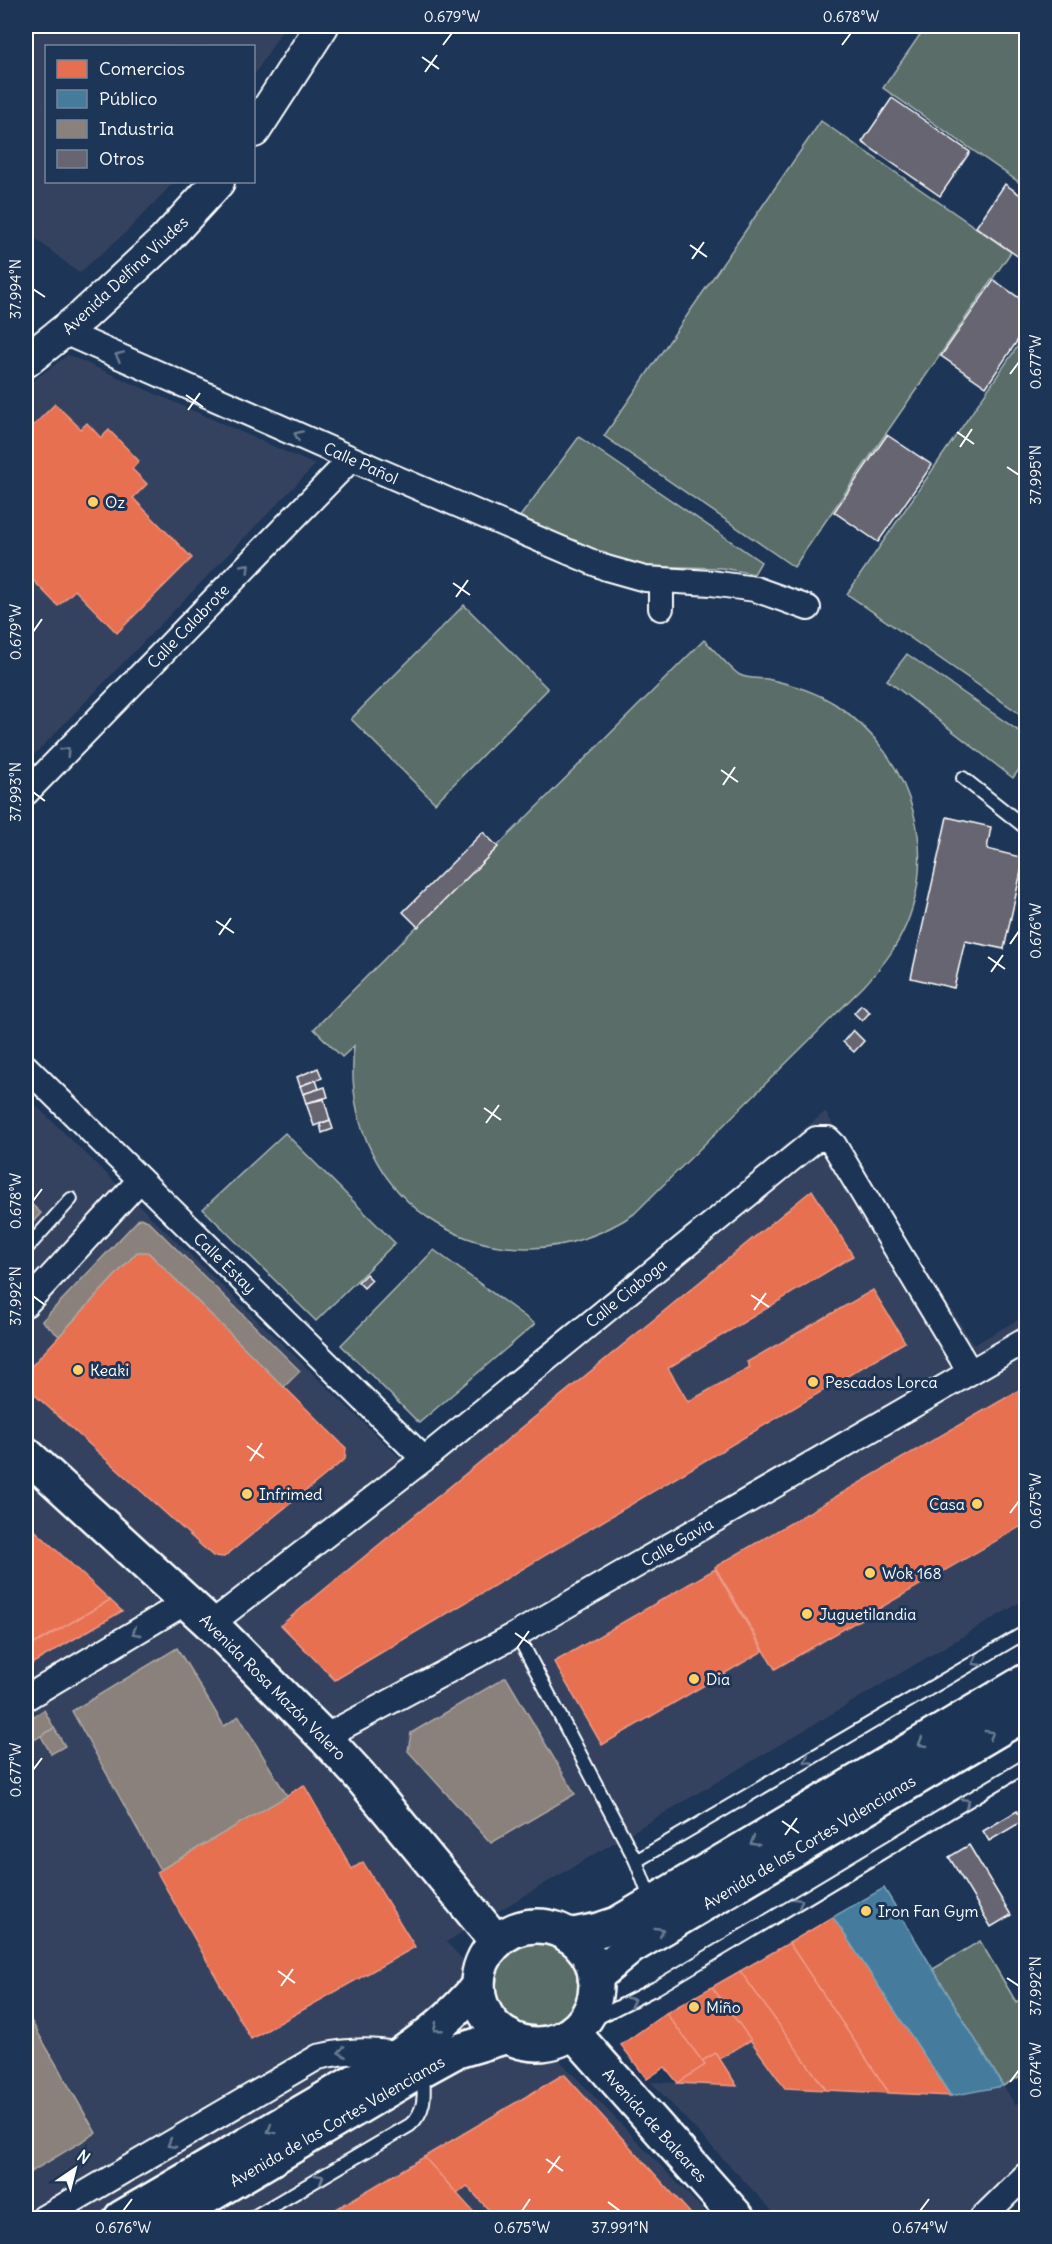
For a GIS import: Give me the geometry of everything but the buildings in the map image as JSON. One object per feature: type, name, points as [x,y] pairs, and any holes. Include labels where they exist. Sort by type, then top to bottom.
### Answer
[{"type":"main road","name":"Avenida Rosa Mazón Valero","points":[[26,1454],[211,1624],[324,1737],[359,1775],[497,1942]]},
{"type":"main road","name":"Avenida de las Cortes Valencianas","points":[[569,1936],[617,1924],[1026,1681]]},
{"type":"main road","name":"Avenida de las Cortes Valencianas","points":[[595,1977],[631,1947],[1026,1713]]},
{"type":"main road","points":[[539,1926],[555,1929],[569,1936],[586,1954],[595,1977],[595,1995],[589,2012],[576,2029],[554,2042],[542,2044],[519,2041],[498,2029],[483,2009],[478,1986],[480,1970],[486,1954],[497,1942],[510,1933],[539,1926]]},
{"type":"main road","name":"Avenida de las Cortes Valencianas","points":[[171,2218],[411,2062],[439,2027],[478,1986]]},
{"type":"main road","name":"Avenida de Baleares","points":[[576,2029],[738,2218]]},
{"type":"main road","name":"Avenida de las Cortes Valencianas","points":[[121,2218],[411,2062],[508,2036]]},
{"type":"street","points":[[255,129],[322,26]]},
{"type":"street","name":"Avenida Delfina Viudes","points":[[26,362],[64,332],[165,241],[217,183]]},
{"type":"street","name":"Calle Pañol","points":[[64,332],[351,459],[606,568],[627,575],[661,581],[711,582],[744,587],[776,595],[808,608]]},
{"type":"street","name":"Calle Calabrote","points":[[26,793],[351,459]]},
{"type":"street","points":[[661,581],[661,608]]},
{"type":"street","name":"Calle Estay","points":[[26,1067],[424,1459]]},
{"type":"street","name":"Calle Ciaboga","points":[[211,1624],[424,1459],[812,1141],[820,1138],[828,1139],[834,1145],[970,1372]]},
{"type":"street","points":[[26,1304],[140,1180]]},
{"type":"street","name":"Calle Gavia","points":[[324,1737],[517,1634],[1026,1340]]},
{"type":"street","points":[[26,1698],[186,1602]]},
{"type":"street","name":"Avenida de las Cortes Valencianas","points":[[43,2218],[318,2057],[369,2050],[411,2062]]},
{"type":"street","points":[[982,2218],[1026,2175]]},
{"type":"lane","points":[[963,778],[1026,828]]},
{"type":"lane","points":[[26,1249],[71,1199]]},
{"type":"lane","points":[[636,1862],[1026,1632]]},
{"type":"lane","points":[[517,1634],[636,1862],[652,1903]]},
{"type":"lane","points":[[576,2029],[656,1988],[1026,1766]]},
{"type":"lane","points":[[252,2218],[410,2125],[423,2109],[424,2098],[411,2062]]},
{"type":"shaded area","points":[[26,26],[285,26],[255,73],[255,45],[45,45],[45,183],[173,183],[125,233],[79,273],[26,231]]},
{"type":"shaded area","points":[[926,26],[1026,26],[1026,187],[883,88]]},
{"type":"shaded area","points":[[821,121],[1011,252],[794,567],[604,436]]},
{"type":"shaded area","points":[[1026,334],[1026,718],[847,594]]},
{"type":"shaded area","points":[[68,355],[315,465],[26,763],[26,386]]},
{"type":"shaded area","points":[[579,437],[761,562],[754,574],[722,568],[638,566],[615,560],[519,518]]},
{"type":"shaded area","points":[[464,605],[548,689],[435,803],[351,719]]},
{"type":"shaded area","points":[[704,640],[740,675],[794,686],[819,695],[835,704],[863,726],[885,752],[903,782],[914,814],[919,848],[918,882],[910,916],[891,953],[863,987],[634,1214],[583,1239],[531,1248],[482,1242],[437,1224],[400,1193],[372,1153],[356,1103],[354,1046],[342,1057],[314,1029]]},
{"type":"shaded area","points":[[907,654],[1026,736],[1026,760],[1013,778],[887,680]]},
{"type":"shaded area","points":[[26,1096],[402,1460],[825,1112],[974,1345],[1026,1315],[1026,1599],[446,1942],[711,2218],[26,2218]]},
{"type":"shaded area","points":[[285,1133],[395,1243],[316,1321],[203,1209]]},
{"type":"shaded area","points":[[434,1250],[535,1324],[419,1423],[341,1345]]},
{"type":"shaded area","points":[[884,1888],[1015,2105],[1026,2099],[1026,2158],[962,2218],[779,2218],[651,2082],[678,2083],[666,2013]]},
{"type":"shaded area","points":[[980,1941],[1016,2002],[1026,1996],[1026,2073],[1003,2086],[933,1969]]},
{"type":"shaded area","points":[[529,1943],[545,1943],[561,1950],[572,1961],[579,1977],[576,2001],[567,2015],[545,2027],[529,2027],[513,2020],[502,2009],[495,1993],[495,1977],[502,1961],[513,1950]]},
{"type":"place","name":"Oz","points":[[93,502]]},
{"type":"place","name":"Keaki","points":[[78,1370]]},
{"type":"place","name":"Pescados Lorca","points":[[813,1382]]},
{"type":"place","name":"Infrimed","points":[[247,1494]]},
{"type":"place","name":"Casa","points":[[977,1504]]},
{"type":"place","name":"Wok 168","points":[[870,1573]]},
{"type":"place","name":"Juguetilandia","points":[[807,1614]]},
{"type":"place","name":"Dia","points":[[694,1679]]},
{"type":"place","name":"Iron Fan Gym","points":[[866,1911]]},
{"type":"place","name":"Miño","points":[[694,2007]]}]
